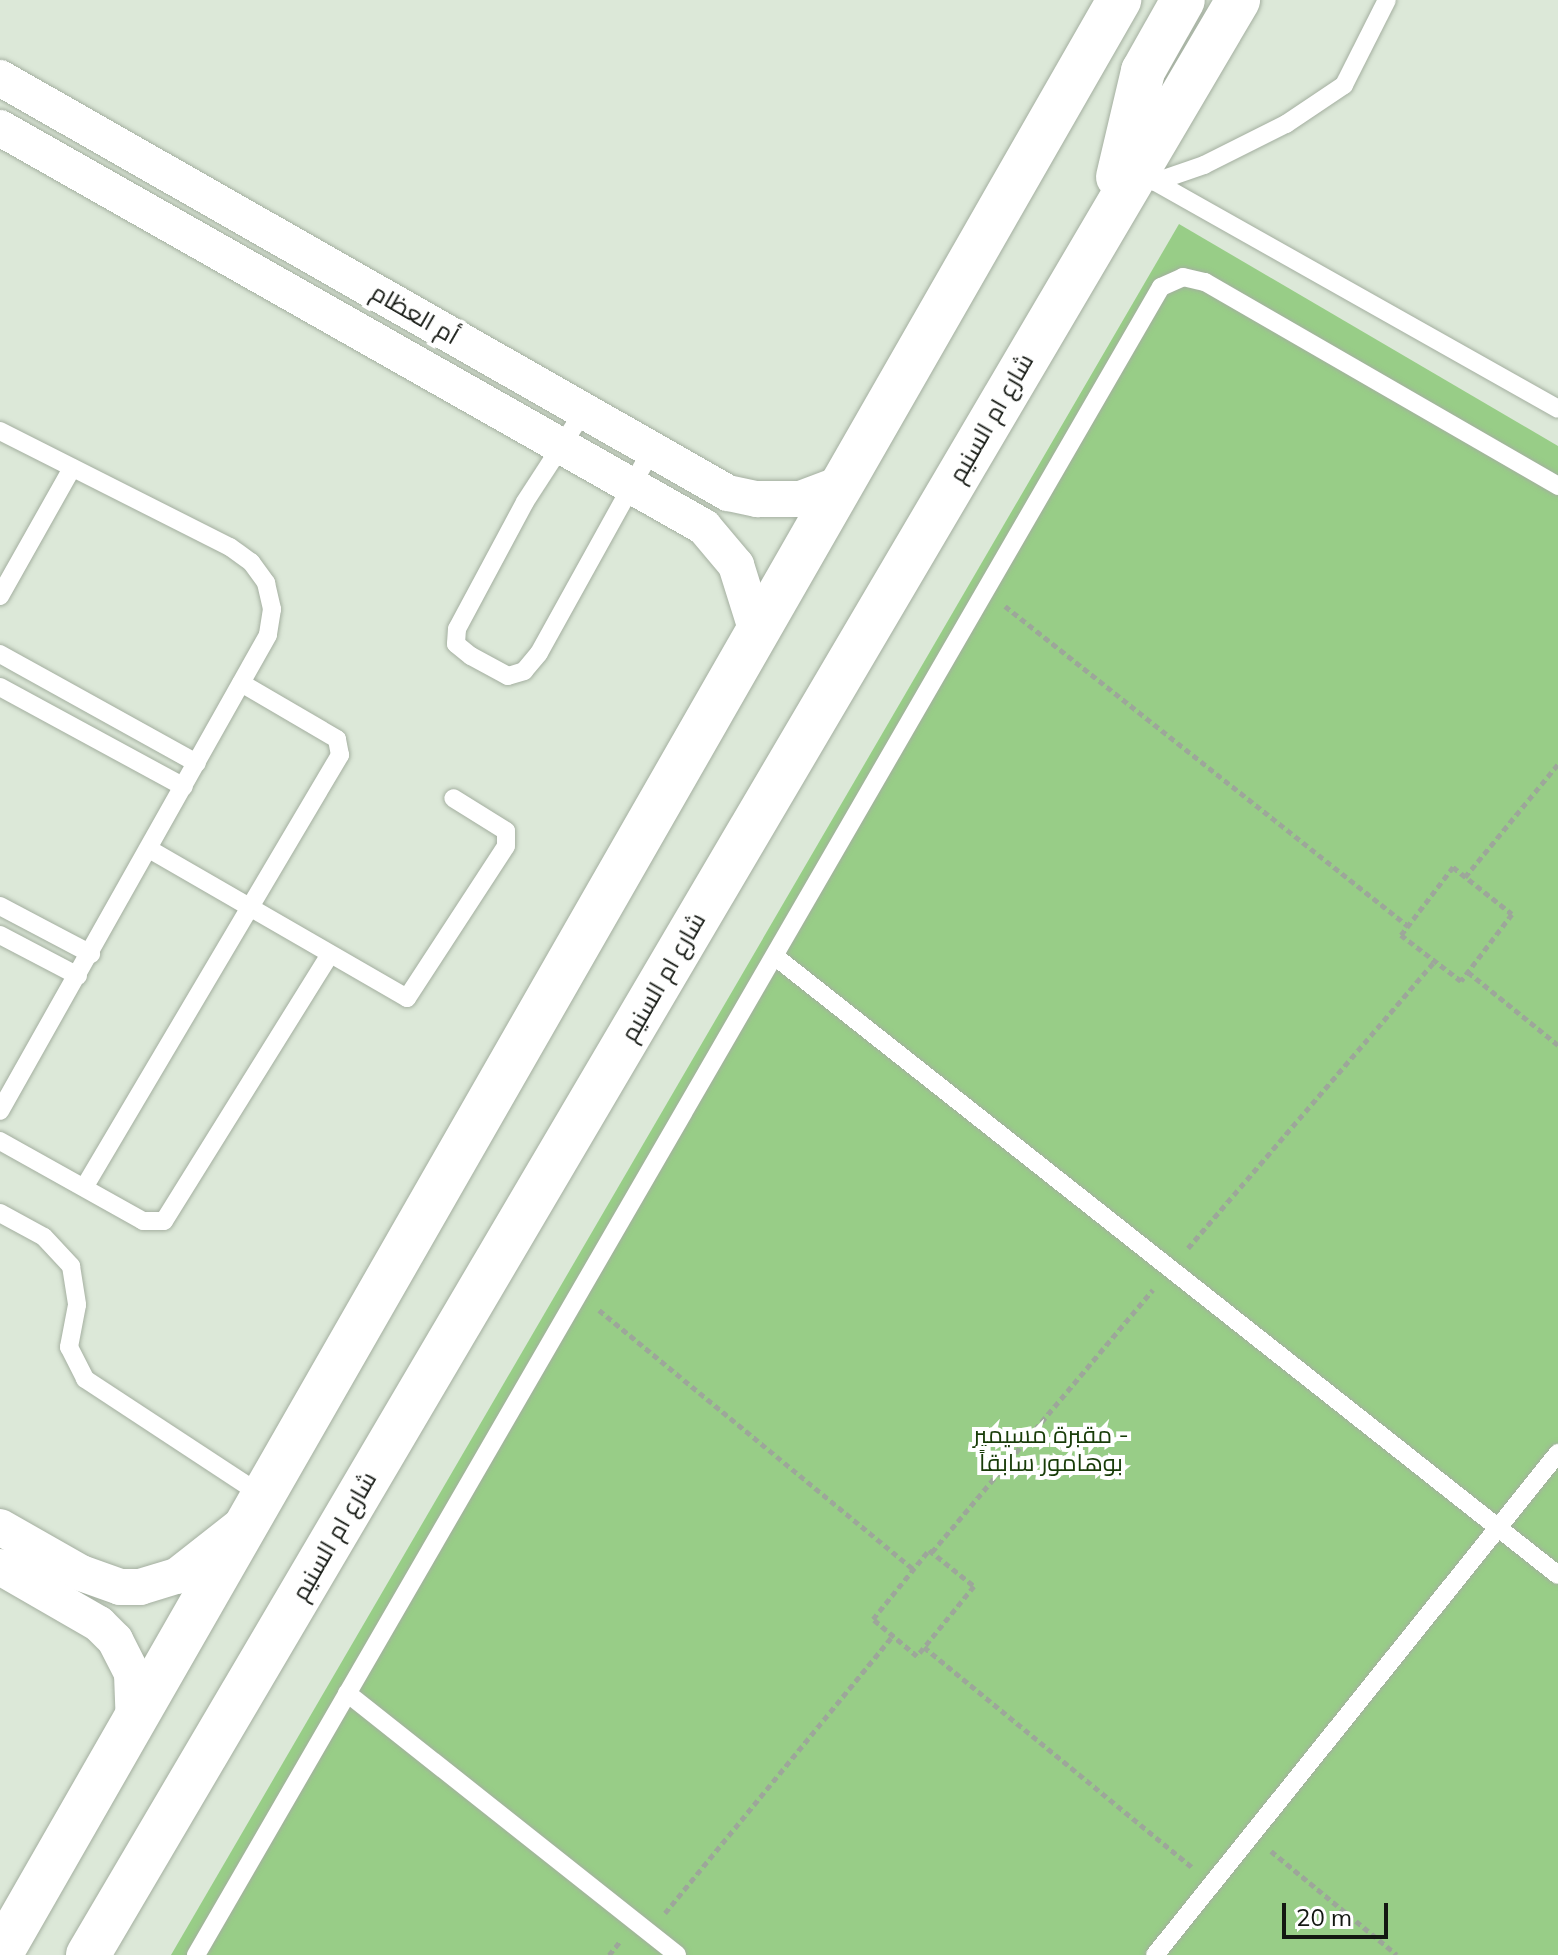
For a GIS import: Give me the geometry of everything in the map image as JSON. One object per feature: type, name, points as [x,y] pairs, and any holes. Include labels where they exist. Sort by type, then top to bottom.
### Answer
[{"type":"main road","points":[[0,1955],[134,1726],[256,1507],[1119,0]]},
{"type":"main road","points":[[1108,218],[1143,71],[1183,0]]},
{"type":"main road","name":"شارع ام السنيم","points":[[88,1955],[1108,218],[1146,176],[1238,0]]},
{"type":"street","name":"أم العظام","points":[[0,78],[728,493],[757,499],[800,499],[843,483]]},
{"type":"street","name":"أم العظام","points":[[0,128],[704,527],[726,547],[746,590],[758,635]]},
{"type":"street","points":[[0,1527],[81,1573],[120,1587],[140,1587],[177,1576],[256,1507]]},
{"type":"street","points":[[0,1567],[99,1624],[115,1640],[132,1674],[134,1726]]},
{"type":"lane","points":[[1146,176],[1204,165],[1273,131],[1344,85],[1387,0]]},
{"type":"lane","points":[[1146,176],[1558,409]]},
{"type":"lane","points":[[196,1955],[777,958],[1145,309],[1161,287],[1183,277],[1213,286],[1558,486]]},
{"type":"lane","points":[[584,411],[457,629],[456,644],[471,656],[508,676],[524,671],[539,653],[652,449]]},
{"type":"lane","points":[[0,431],[251,562],[266,583],[272,609],[268,635],[0,1111]]},
{"type":"lane","points":[[0,596],[72,468]]},
{"type":"lane","points":[[0,654],[197,763]]},
{"type":"lane","points":[[85,1186],[342,750],[337,739],[241,683]]},
{"type":"lane","points":[[0,687],[184,787]]},
{"type":"lane","points":[[149,849],[399,997],[414,994],[508,837],[499,824],[453,798]]},
{"type":"lane","points":[[0,906],[91,954]]},
{"type":"lane","points":[[0,935],[78,976]]},
{"type":"lane","points":[[0,1141],[143,1221],[159,1223],[171,1215],[329,956]]},
{"type":"lane","points":[[777,958],[1558,1575]]},
{"type":"lane","points":[[0,1213],[44,1237],[71,1266],[77,1305],[69,1347],[85,1379],[256,1507]]},
{"type":"lane","points":[[1155,1955],[1558,1453]]},
{"type":"lane","points":[[347,1693],[677,1955]]},
{"type":"path","points":[[986,590],[1408,926]]},
{"type":"path","points":[[1465,877],[1558,764]]},
{"type":"path","points":[[1453,867],[1512,914],[1461,981],[1401,935],[1408,926],[1453,867]]},
{"type":"path","points":[[932,1552],[974,1586],[917,1656],[873,1619],[1435,961]]},
{"type":"path","points":[[1468,972],[1558,1045]]},
{"type":"path","points":[[580,1295],[913,1569]]},
{"type":"path","points":[[649,1933],[893,1635]]},
{"type":"path","points":[[924,1647],[1212,1884]]},
{"type":"path","points":[[1252,1835],[1397,1955]]},
{"type":"green space","name":"مقبرة مسيمير - بوهامور سابقاً","points":[[1179,224],[1558,446],[1558,1955],[171,1955]]}]
